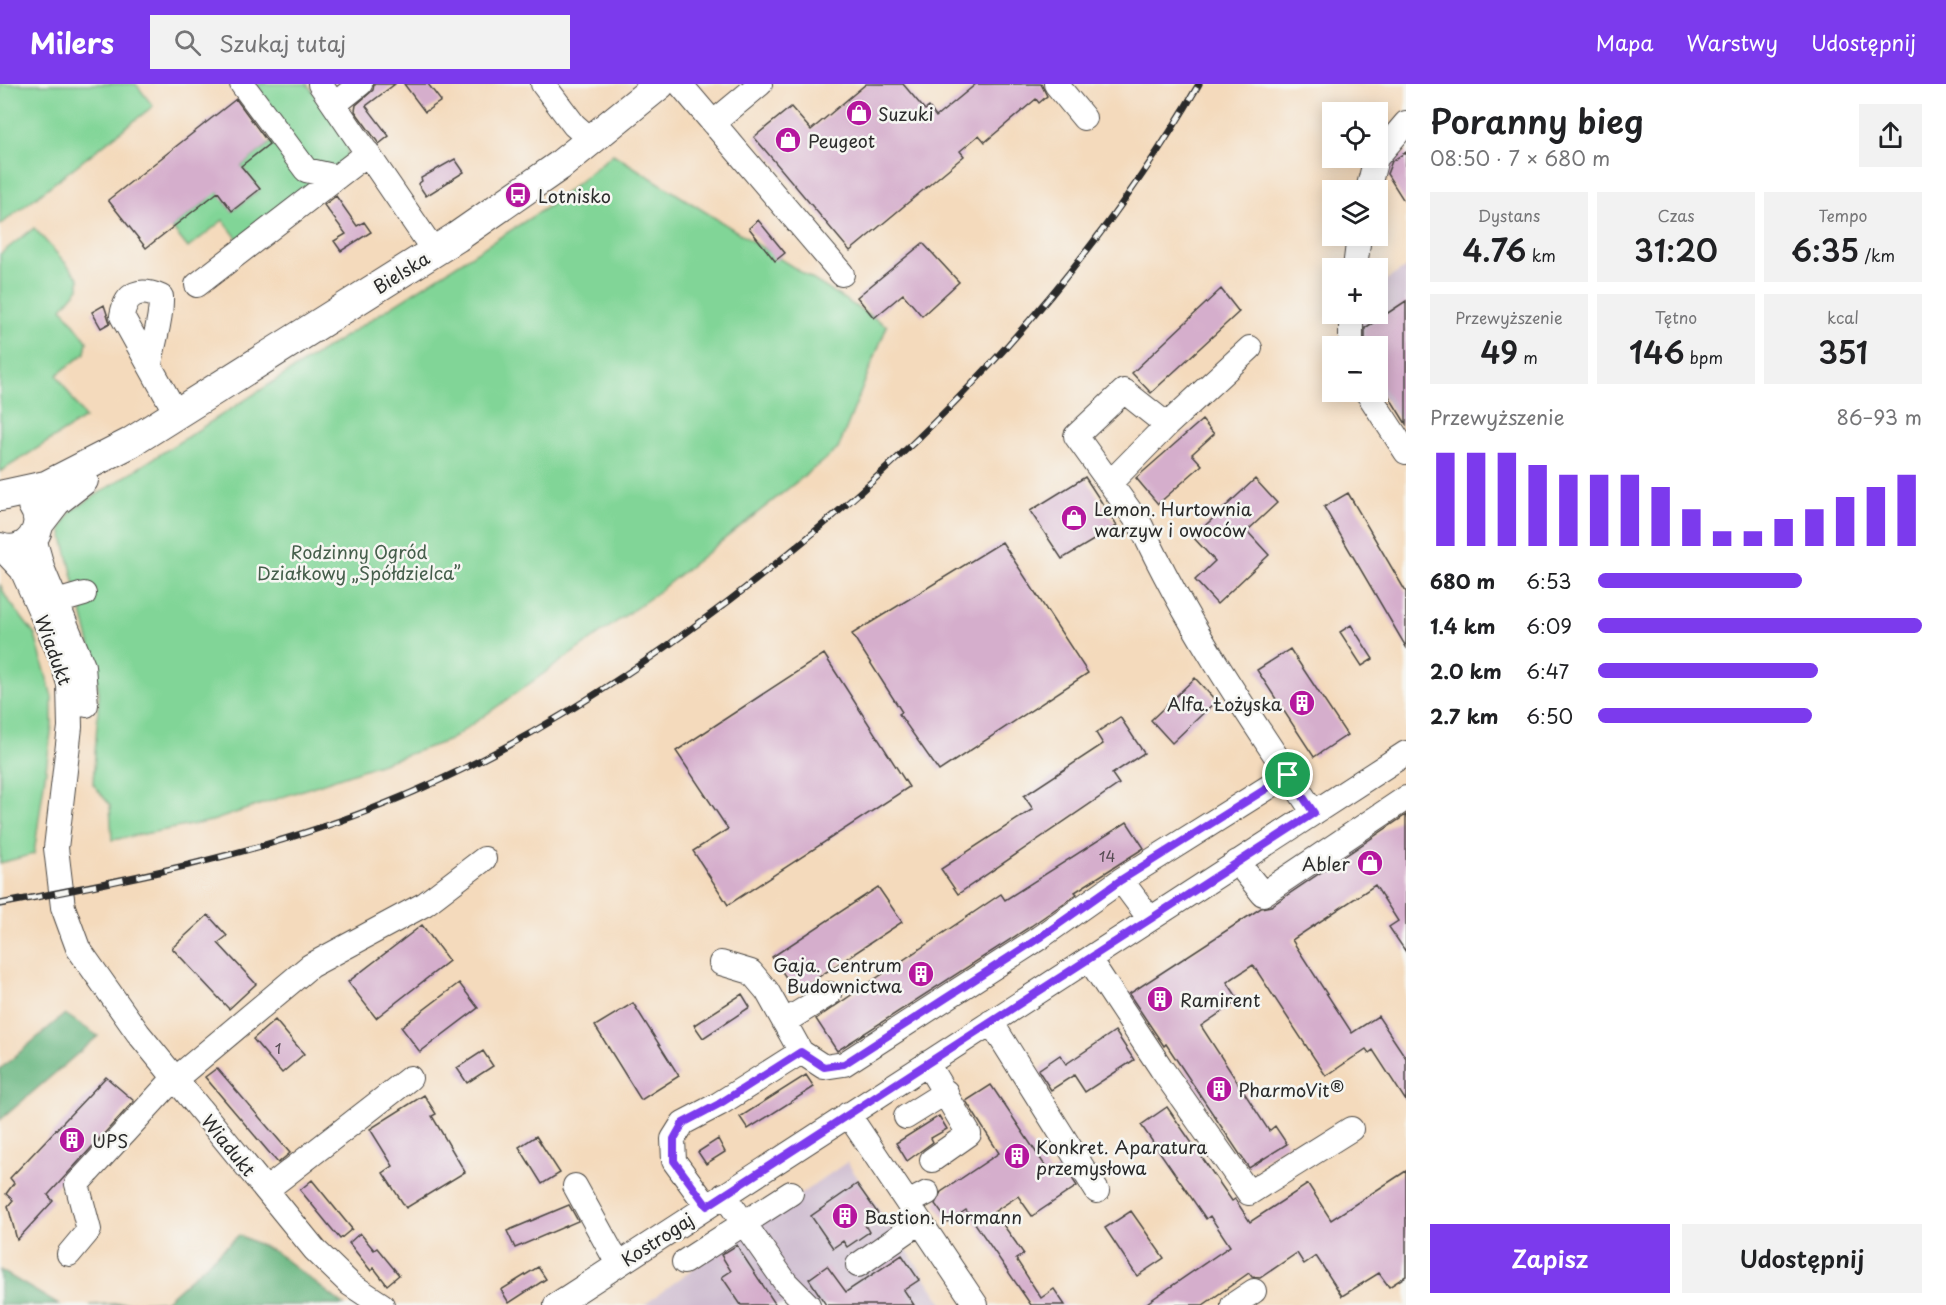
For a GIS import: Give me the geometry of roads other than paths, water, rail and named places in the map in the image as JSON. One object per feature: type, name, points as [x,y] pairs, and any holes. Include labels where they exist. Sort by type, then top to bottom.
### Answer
[{"type":"main road","name":"Bielska","points":[[2,549],[21,548],[56,501],[130,443],[434,251],[518,195],[660,84]]},
{"type":"main road","name":"Bielska","points":[[6,495],[46,486],[130,443]]},
{"type":"main road","name":"Bielska","points":[[6,495],[29,501],[35,509],[36,530]]},
{"type":"street","points":[[320,84],[434,251]]},
{"type":"street","points":[[335,104],[360,84]]},
{"type":"street","points":[[543,84],[574,125],[591,140]]},
{"type":"street","points":[[680,84],[842,274]]},
{"type":"street","points":[[713,123],[760,84]]},
{"type":"street","points":[[1056,84],[1084,118]]},
{"type":"street","points":[[239,86],[306,170],[337,177]]},
{"type":"street","points":[[1388,144],[1406,123]]},
{"type":"street","points":[[197,285],[368,153]]},
{"type":"street","points":[[1110,483],[1167,425],[1250,348]]},
{"type":"street","points":[[150,365],[176,413]]},
{"type":"street","points":[[1167,425],[1124,391],[1076,436],[1141,526],[1162,571],[1222,674],[1314,813]]},
{"type":"street","points":[[1374,402],[1406,452]]},
{"type":"street","name":"Wiadukt","points":[[36,530],[56,602],[82,666],[85,681],[86,732],[72,839],[72,865],[92,968]]},
{"type":"street","name":"Wiadukt","points":[[2,549],[22,570],[64,665],[69,684],[70,727],[56,838],[58,878],[70,929],[92,968],[138,1033],[266,1190],[326,1262],[350,1284],[382,1305]]},
{"type":"street","points":[[33,595],[45,602],[56,602],[84,594]]},
{"type":"street","points":[[1399,758],[1406,785]]},
{"type":"street","name":"Kostrogaj","points":[[556,1305],[587,1297],[618,1264],[1399,758]]},
{"type":"street","points":[[721,963],[751,972],[767,991],[801,1052],[824,1067],[844,1064],[1039,938],[1121,880],[1288,775]]},
{"type":"street","points":[[1237,862],[1263,894],[1406,798]]},
{"type":"street","points":[[69,1254],[88,1230],[77,1184],[176,1079],[310,966],[425,904],[484,859]]},
{"type":"street","points":[[1121,880],[1150,919]]},
{"type":"street","points":[[1089,959],[1161,1068],[1249,1192],[1351,1129]]},
{"type":"street","points":[[784,1022],[829,994]]},
{"type":"street","points":[[991,1022],[1097,1191]]},
{"type":"street","points":[[801,1052],[719,1104],[683,1123],[674,1139],[674,1161],[744,1224],[786,1283],[807,1305]]},
{"type":"street","points":[[927,1063],[969,1134],[932,1160]]},
{"type":"street","points":[[266,1190],[410,1078]]},
{"type":"street","points":[[906,1117],[945,1092]]},
{"type":"street","points":[[848,1114],[918,1206],[976,1305]]},
{"type":"street","points":[[575,1186],[618,1264]]},
{"type":"street","points":[[684,1262],[791,1193]]},
{"type":"street","points":[[858,1265],[918,1206]]},
{"type":"street","points":[[1233,1305],[1254,1291]]},
{"type":"railway","points":[[0,904],[147,875],[244,851],[340,821],[387,803],[478,762],[565,713],[649,659],[730,600],[799,545],[929,428],[990,365],[1048,299],[1102,231],[1152,159],[1199,84]]},
{"type":"place","name":"Suzuki","points":[[859,113]]},
{"type":"place","name":"Peugeot","points":[[788,140]]},
{"type":"place","name":"Lotnisko","points":[[518,195]]},
{"type":"place","name":"Lemon. Hurtownia warzyw i owoców","points":[[1074,518]]},
{"type":"place","name":"Alfa. Łożyska","points":[[1302,703]]},
{"type":"place","name":"Abler","points":[[1370,863]]},
{"type":"place","name":"Gaja. Centrum Budownictwa","points":[[921,974]]},
{"type":"place","name":"Ramirent","points":[[1160,999]]},
{"type":"place","name":"PharmoVit®","points":[[1219,1089]]},
{"type":"place","name":"UPS","points":[[72,1140]]},
{"type":"place","name":"Konkret. Aparatura przemysłowa","points":[[1017,1156]]},
{"type":"place","name":"Bastion. Hormann","points":[[845,1216]]},
{"type":"park label","name":"Rodzinny Ogród Działkowy „Spółdzielca”","points":[[359,561]]}]
